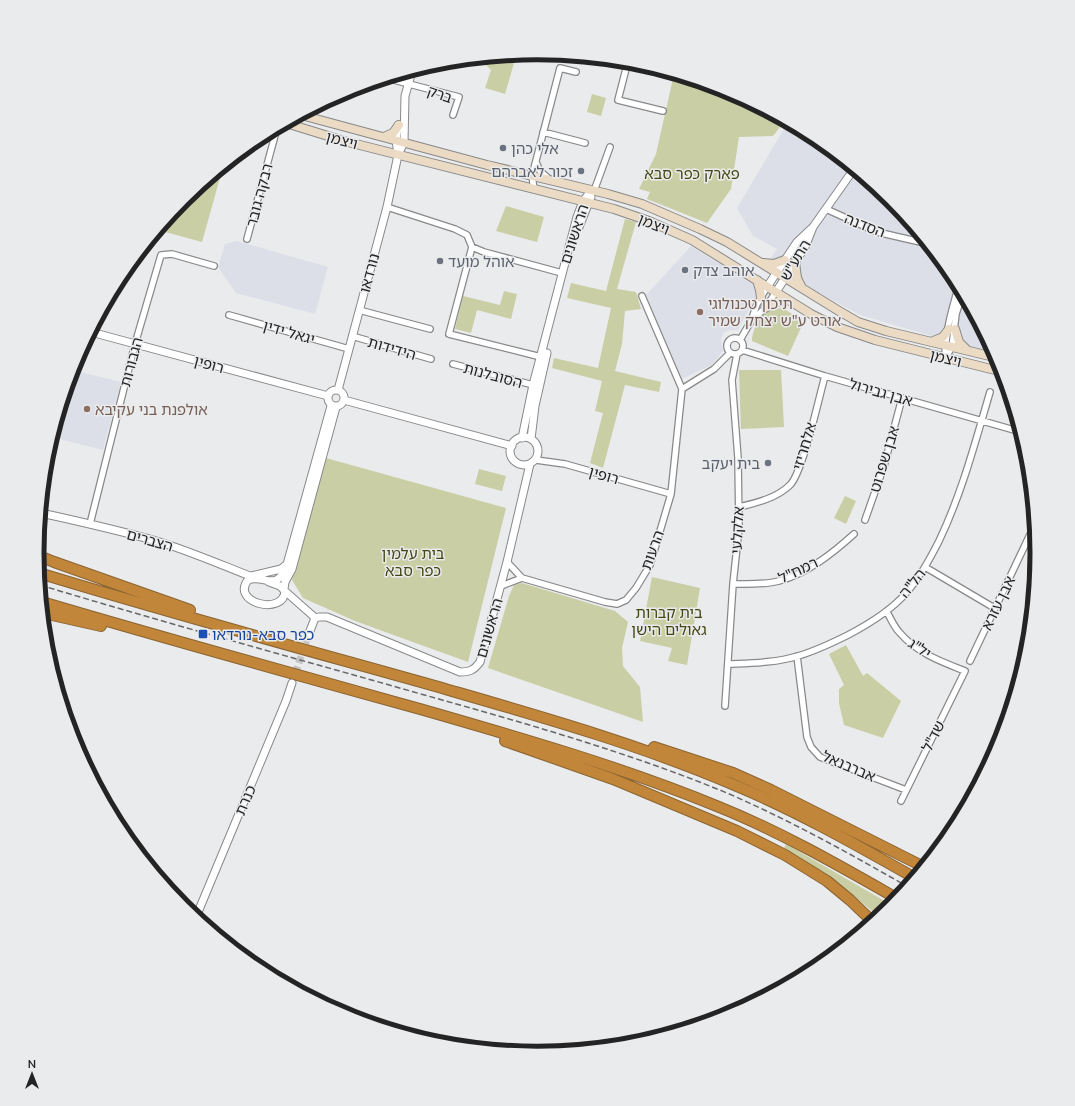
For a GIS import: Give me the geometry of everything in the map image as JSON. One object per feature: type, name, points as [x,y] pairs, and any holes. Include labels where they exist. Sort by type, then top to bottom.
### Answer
[{"type":"highway","points":[[44,558],[267,638]]},
{"type":"highway","points":[[45,575],[118,597],[462,694],[621,742],[730,782],[807,819],[911,876]]},
{"type":"highway","points":[[47,603],[414,708],[590,760],[646,779],[748,819],[892,896]]},
{"type":"highway","points":[[48,614],[236,657]]},
{"type":"highway","points":[[462,694],[627,738],[733,773],[771,790],[920,865]]},
{"type":"highway","points":[[414,708],[614,779],[737,831],[785,855],[812,871],[850,900],[869,918]]},
{"type":"main road","name":"ויצמן","points":[[307,117],[637,203],[668,214],[713,235],[762,263],[858,322],[886,331],[989,356]]},
{"type":"main road","name":"ויצמן","points":[[293,125],[337,138],[635,216],[678,233],[710,250],[787,300],[823,321],[847,332],[995,370]]},
{"type":"main road","points":[[384,137],[393,133],[399,125]]},
{"type":"main road","points":[[762,263],[774,264],[785,260]]},
{"type":"main road","points":[[795,262],[797,278],[803,289]]},
{"type":"main road","points":[[757,280],[761,298]]},
{"type":"main road","points":[[764,308],[773,303],[787,300]]},
{"type":"main road","points":[[931,342],[943,337],[953,326],[959,342],[967,350]]},
{"type":"street","points":[[534,189],[532,176],[560,68],[576,72]]},
{"type":"street","points":[[626,68],[618,100],[663,112]]},
{"type":"street","points":[[400,141],[404,107],[410,76]]},
{"type":"street","points":[[396,81],[408,84]]},
{"type":"street","name":"ברק","points":[[408,84],[459,97],[453,115]]},
{"type":"street","points":[[400,141],[399,125],[404,107]]},
{"type":"street","points":[[543,132],[585,144]]},
{"type":"street","name":"רבקה גובר","points":[[247,239],[275,136]]},
{"type":"street","name":"נורדאו","points":[[338,390],[387,207],[400,141]]},
{"type":"street","points":[[591,190],[599,177],[610,147]]},
{"type":"street","points":[[536,161],[540,172],[552,181]]},
{"type":"street","name":"התע\"ש","points":[[777,272],[802,237],[813,227],[852,172]]},
{"type":"street","name":"הראשונים","points":[[531,439],[535,406],[545,359],[586,202],[591,190]]},
{"type":"street","name":"הראשונים","points":[[522,438],[533,385],[562,273],[578,217],[586,202]]},
{"type":"street","points":[[387,207],[455,229],[467,235],[472,247],[449,334],[541,357]]},
{"type":"street","name":"הסדנה","points":[[826,209],[877,232],[920,242]]},
{"type":"street","name":"התע\"ש","points":[[776,292],[808,242],[813,227]]},
{"type":"street","points":[[472,247],[484,252],[562,273]]},
{"type":"street","name":"הגבורות","points":[[90,524],[135,344],[160,255],[172,254],[214,266]]},
{"type":"street","points":[[740,340],[751,321],[761,298],[777,272]]},
{"type":"street","points":[[751,321],[764,308],[776,292]]},
{"type":"street","points":[[953,326],[951,313],[957,293]]},
{"type":"street","name":"הרעות","points":[[522,578],[605,602],[617,604],[626,600],[636,588],[650,565],[671,494],[682,389],[642,296]]},
{"type":"street","points":[[945,358],[961,299]]},
{"type":"street","points":[[359,310],[430,329]]},
{"type":"street","points":[[951,313],[953,326]]},
{"type":"street","name":"יגאל ידין","points":[[230,315],[349,349]]},
{"type":"street","name":"רופין","points":[[96,333],[328,396]]},
{"type":"street","name":"הידידות","points":[[352,336],[431,359]]},
{"type":"street","points":[[734,339],[740,340],[743,344],[742,350],[737,354],[730,352],[727,347],[729,342],[734,339]]},
{"type":"street","name":"אבן גבירול","points":[[742,350],[825,376],[1015,430]]},
{"type":"street","points":[[682,389],[714,369],[730,352]]},
{"type":"street","name":"אלקלעי","points":[[725,706],[733,584],[739,528],[738,458],[732,380],[737,354]]},
{"type":"street","name":"הסובלנות","points":[[453,364],[533,385]]},
{"type":"street","name":"אלחריזי","points":[[739,507],[757,503],[775,495],[790,485],[797,473],[804,452],[825,376]]},
{"type":"street","points":[[333,390],[338,390],[344,395],[344,400],[341,405],[334,406],[328,401],[328,396],[333,390]]},
{"type":"street","name":"הל\"ה","points":[[728,664],[766,662],[798,656],[835,641],[862,627],[887,612],[907,593],[925,567],[962,488],[990,392]]},
{"type":"street","name":"אבן שפרוט","points":[[865,520],[884,466],[902,398]]},
{"type":"street","points":[[344,400],[512,446]]},
{"type":"street","points":[[269,582],[276,581],[282,576],[288,563],[334,406]]},
{"type":"street","points":[[288,563],[281,569],[249,579],[245,583],[244,592],[248,598],[270,605],[279,603],[282,600],[285,590],[284,582],[292,569],[334,406]]},
{"type":"street","points":[[522,438],[531,439],[537,446],[538,456],[533,462],[521,465],[513,459],[511,455],[512,446],[514,442],[522,438]]},
{"type":"street","name":"הראשונים","points":[[315,618],[319,616],[327,617],[460,672],[474,670],[480,662],[533,462]]},
{"type":"street","name":"רופין","points":[[533,462],[565,464],[671,494]]},
{"type":"street","name":"הצברים","points":[[46,513],[153,540],[253,577],[277,584],[285,590]]},
{"type":"street","name":"רמח\"ל","points":[[733,584],[757,584],[779,581],[798,574],[823,559],[854,534]]},
{"type":"street","name":"אבן עזרא","points":[[970,661],[1030,534]]},
{"type":"street","points":[[500,586],[522,578],[507,562]]},
{"type":"street","points":[[925,567],[991,606],[996,607]]},
{"type":"street","points":[[285,590],[298,604],[315,618],[308,636]]},
{"type":"street","points":[[282,600],[298,604]]},
{"type":"street","name":"יל\"ג","points":[[887,612],[899,632],[909,642],[921,651],[938,660],[965,671]]},
{"type":"street","name":"אברבנאל","points":[[798,656],[807,737],[812,747],[820,757],[906,790]]},
{"type":"street","name":"שד\"ל","points":[[901,801],[965,671]]},
{"type":"street","name":"כנרת","points":[[198,911],[286,701],[292,683]]},
{"type":"shaded area","points":[[785,127],[838,161],[863,182],[909,228],[948,279],[965,306],[988,352],[860,315],[797,281],[769,261],[777,249],[753,236],[737,208]]},
{"type":"shaded area","points":[[237,241],[328,267],[315,314],[236,293],[218,267],[225,244]]},
{"type":"shaded area","name":"תיכון טכנולוגי אורט ע\"ש יצחק שמיר","points":[[691,246],[760,289],[738,330],[724,332],[721,339],[723,351],[713,364],[682,379],[646,295]]},
{"type":"shaded area","name":"אולפנת בני עקיבא","points":[[79,372],[121,382],[103,450],[58,438],[70,394]]},
{"type":"green space","points":[[508,61],[514,63],[505,94],[485,88],[491,70],[484,63]]},
{"type":"green space","name":"פארק כפר סבא","points":[[673,79],[726,97],[756,110],[782,125],[773,136],[739,137],[731,189],[707,223],[647,199],[650,192],[639,189],[656,154]]},
{"type":"green space","points":[[592,94],[606,98],[601,116],[587,112]]},
{"type":"green space","points":[[221,175],[202,242],[163,231],[189,204]]},
{"type":"green space","points":[[506,206],[544,217],[537,242],[496,231]]},
{"type":"green space","points":[[625,219],[636,222],[617,289],[636,292],[641,309],[625,311],[622,344],[615,371],[661,382],[659,392],[625,385],[603,468],[590,463],[603,413],[595,411],[602,381],[552,368],[554,358],[598,368],[611,308],[567,298],[571,283],[606,291]]},
{"type":"green space","points":[[504,291],[517,294],[511,319],[477,310],[471,333],[455,329],[463,296],[500,305]]},
{"type":"green space","points":[[772,307],[784,309],[804,321],[788,356],[752,341],[752,336],[758,321]]},
{"type":"green space","points":[[739,370],[781,370],[784,427],[741,429]]},
{"type":"green space","name":"בית עלמין כפר סבא","points":[[326,458],[506,508],[468,662],[355,621],[303,598],[292,580]]},
{"type":"green space","points":[[479,469],[506,476],[502,491],[475,484]]},
{"type":"green space","points":[[845,496],[856,501],[846,524],[834,518]]},
{"type":"green space","name":"בית קברות גאולים הישן","points":[[652,577],[700,588],[687,665],[668,661],[672,648],[640,641]]},
{"type":"green space","points":[[522,583],[615,611],[628,622],[622,648],[623,666],[640,687],[643,722],[488,668],[509,596],[514,585]]},
{"type":"green space","points":[[846,645],[863,676],[867,673],[901,701],[883,738],[844,725],[839,703],[839,689],[844,685],[829,654]]},
{"type":"green space","points":[[786,844],[886,902],[874,913],[833,880],[784,848]]},
{"type":"tunnel","points":[[292,683],[308,636]]},
{"type":"railway","points":[[45,587],[185,628],[503,717],[616,752],[690,778],[773,814],[841,849],[903,884]]},
{"type":"place","name":"אלי כהן","points":[[503,148]]},
{"type":"place","name":"זכור לאברהם","points":[[581,171]]},
{"type":"place","name":"אוהל מועד","points":[[440,261]]},
{"type":"place","name":"אוהב צדק","points":[[685,270]]},
{"type":"place","name":"תיכון טכנולוגי אורט ע\"ש יצחק שמיר","points":[[700,312]]},
{"type":"place","name":"אולפנת בני עקיבא","points":[[87,409]]},
{"type":"place","name":"בית יעקב","points":[[768,463]]},
{"type":"place","name":"כפר סבא-נורדאו","points":[[203,634]]}]
